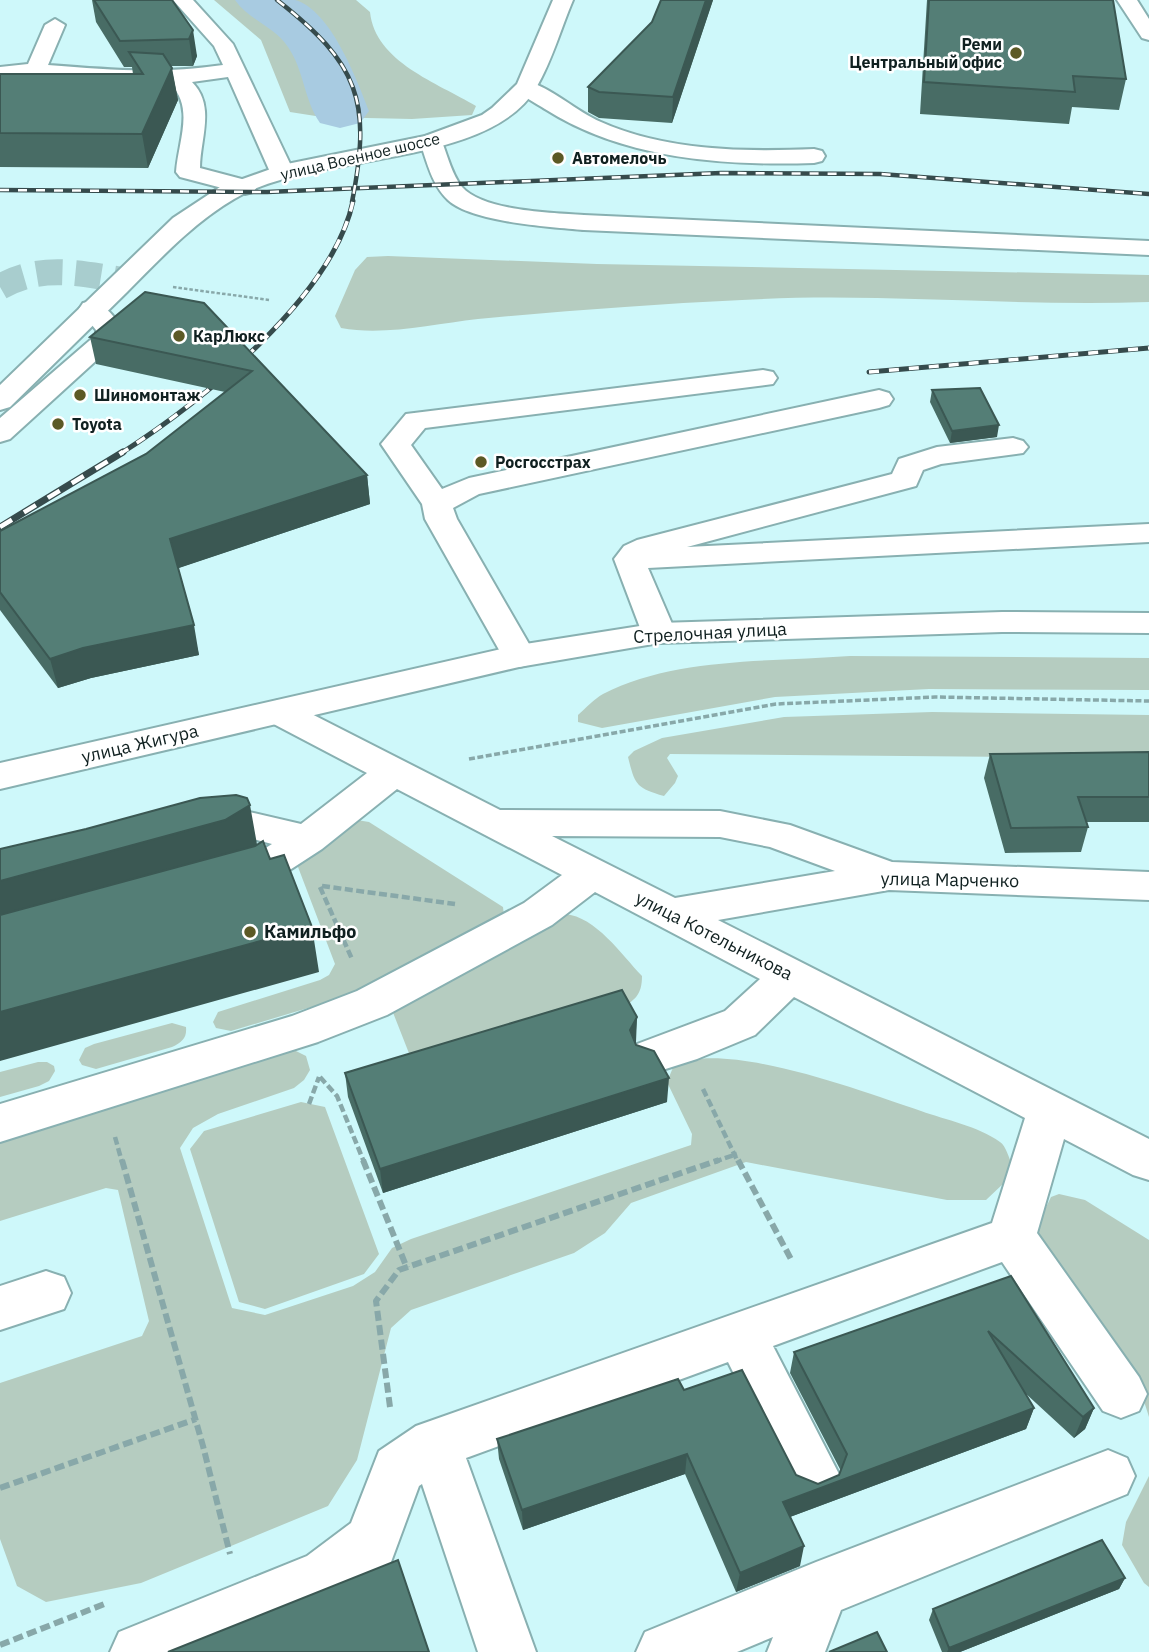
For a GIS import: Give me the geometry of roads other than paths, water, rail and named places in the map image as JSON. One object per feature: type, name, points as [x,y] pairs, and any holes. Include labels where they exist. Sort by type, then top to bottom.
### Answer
[{"type":"main road","points":[[183,0],[223,44],[282,173]]},
{"type":"main road","name":"улица Военное шоссе","points":[[5,392],[182,223],[228,192],[282,173],[431,142],[490,120],[526,87],[564,0]]},
{"type":"main road","points":[[1127,0],[1149,34]]},
{"type":"main road","points":[[36,70],[55,26]]},
{"type":"main road","points":[[0,74],[36,70],[138,78],[175,78],[235,70]]},
{"type":"main road","points":[[175,78],[191,93],[195,109],[187,155],[188,173],[245,187]]},
{"type":"main road","points":[[526,87],[577,119],[617,135],[716,153],[780,158],[814,156]]},
{"type":"main road","points":[[431,142],[458,197],[492,211],[543,218],[630,224],[1149,248]]},
{"type":"main road","points":[[0,433],[109,337],[109,329],[92,309]]},
{"type":"main road","points":[[519,656],[441,519],[437,504],[396,443],[416,420],[763,378]]},
{"type":"main road","points":[[437,504],[469,488],[879,399]]},
{"type":"main road","points":[[659,633],[650,607],[634,580],[631,559],[635,553],[648,547],[905,480],[910,465],[937,456],[1013,447]]},
{"type":"main road","points":[[631,559],[1149,533]]},
{"type":"main road","name":"Стрелочная улица","points":[[279,712],[519,656],[659,633],[1002,622],[1149,623]]},
{"type":"main road","name":"улица Котельникова","points":[[279,712],[396,770],[1149,1161]]},
{"type":"main road","name":"улица Жигура","points":[[0,776],[279,712]]},
{"type":"main road","points":[[209,889],[248,878],[308,839],[396,770]]},
{"type":"main road","points":[[495,822],[720,824],[776,835],[889,876]]},
{"type":"main road","points":[[170,838],[208,827],[245,824],[308,839]]},
{"type":"main road","points":[[0,1123],[303,1030],[372,1003],[538,914],[593,873]]},
{"type":"main road","name":"улица Марченко","points":[[669,914],[889,876],[1139,890]]},
{"type":"main road","points":[[668,1052],[740,1023],[791,975]]},
{"type":"main road","points":[[1012,1237],[1051,1110]]},
{"type":"main road","points":[[139,1652],[326,1576],[371,1542],[417,1457],[1012,1237]]},
{"type":"main road","points":[[1012,1237],[1121,1394]]},
{"type":"main road","points":[[0,1308],[46,1293]]},
{"type":"main road","points":[[741,1335],[813,1476]]},
{"type":"main road","points":[[417,1457],[508,1652]]},
{"type":"main road","points":[[665,1652],[1108,1476]]},
{"type":"main road","points":[[796,1652],[812,1615],[816,1590]]},
{"type":"waterway","points":[[260,0],[294,23],[314,45],[340,111]]},
{"type":"tunnel","points":[[0,287],[30,275],[60,272],[122,280]]},
{"type":"railway","points":[[277,0],[326,44],[342,65],[353,87],[359,111],[360,137],[354,188]]},
{"type":"railway","points":[[354,188],[721,173],[880,174],[1149,194]]},
{"type":"railway","points":[[0,190],[267,192],[354,188]]},
{"type":"railway","points":[[352,202],[354,188]]},
{"type":"railway","points":[[122,452],[224,377],[292,310],[319,274],[341,237],[353,201]]},
{"type":"railway","points":[[869,372],[1149,348]]},
{"type":"railway","points":[[0,527],[122,452]]},
{"type":"place","name":"Реми Центральный офис","points":[[1016,53]]},
{"type":"place","name":"Автомелочь","points":[[558,158]]},
{"type":"place","name":"КарЛюкс","points":[[179,336]]},
{"type":"place","name":"Шиномонтаж","points":[[80,395]]},
{"type":"place","name":"Toyota","points":[[58,424]]},
{"type":"place","name":"Росгосстрах","points":[[481,462]]},
{"type":"place","name":"Камильфо","points":[[250,932]]}]
